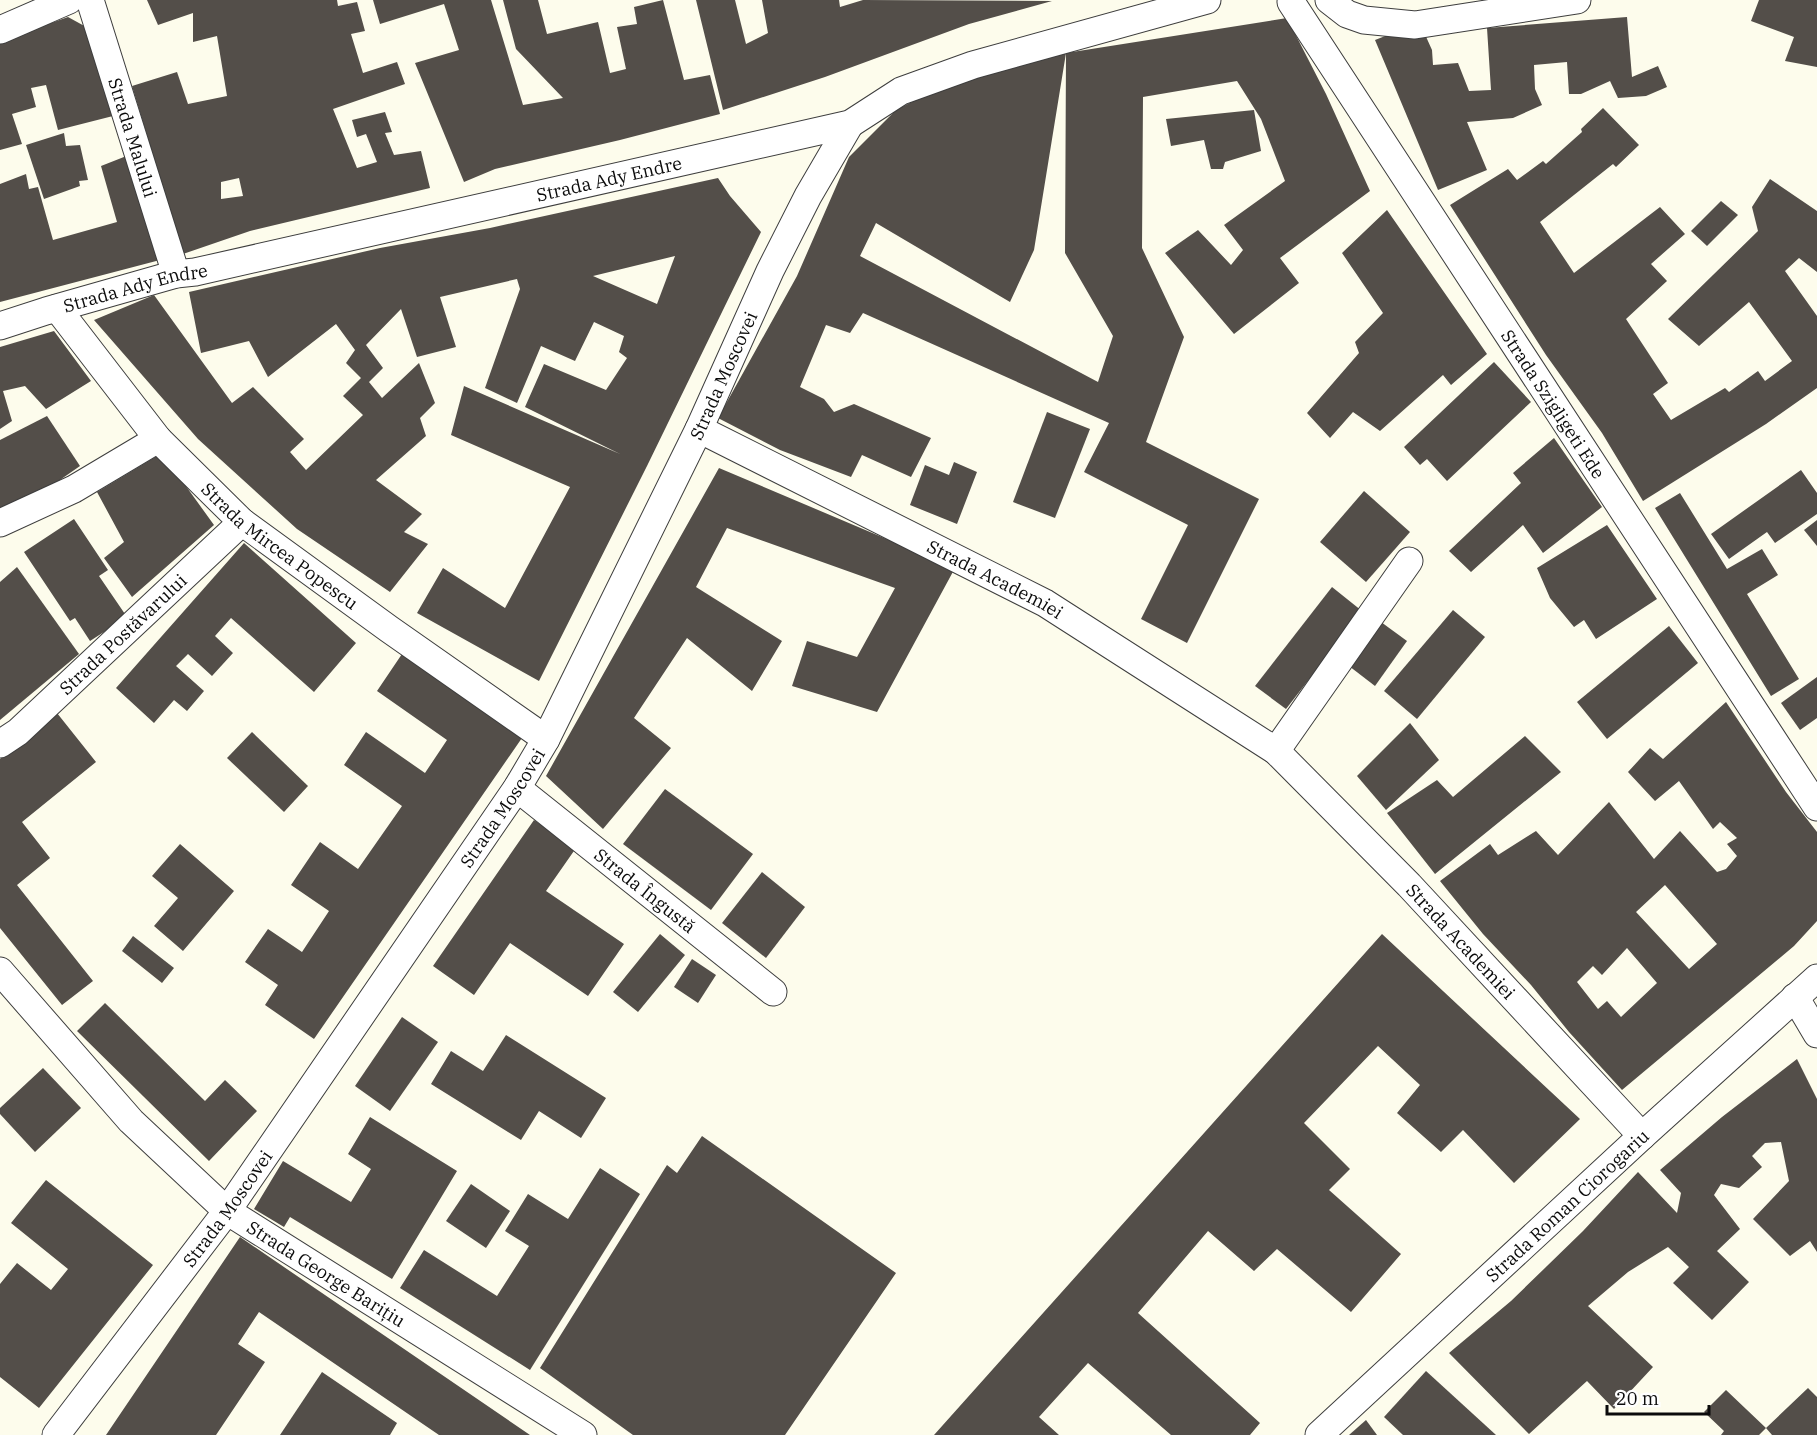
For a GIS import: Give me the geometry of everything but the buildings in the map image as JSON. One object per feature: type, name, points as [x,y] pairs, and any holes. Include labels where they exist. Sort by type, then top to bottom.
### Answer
[{"type":"street","points":[[0,30],[69,0]]},
{"type":"street","name":"Strada Malului","points":[[90,0],[176,274]]},
{"type":"street","name":"Strada Ady Endre","points":[[0,326],[176,274],[207,270],[850,124],[901,91],[973,65],[1207,0]]},
{"type":"street","points":[[1329,0],[1347,14],[1364,20],[1415,26],[1577,0]]},
{"type":"street","name":"Strada Szigligeti Ede","points":[[1286,1],[1817,807]]},
{"type":"street","name":"Strada Moscovei","points":[[56,1435],[227,1211],[517,788],[546,739],[699,429],[807,196],[850,124]]},
{"type":"street","name":"Strada Mircea Popescu","points":[[57,308],[158,440],[242,522],[546,739]]},
{"type":"street","name":"Strada Academiei","points":[[699,429],[1045,603],[1276,751],[1409,885],[1642,1136]]},
{"type":"street","points":[[0,523],[74,489],[158,440]]},
{"type":"street","name":"Strada Postăvarului","points":[[0,744],[26,724],[242,522]]},
{"type":"street","points":[[1276,751],[1409,561]]},
{"type":"street","name":"Strada Îngustă","points":[[517,788],[773,992]]},
{"type":"street","name":"Strada George Barițiu","points":[[0,971],[131,1121],[227,1211],[583,1435]]},
{"type":"street","name":"Strada Roman Ciorogariu","points":[[1319,1435],[1642,1136],[1817,978]]},
{"type":"street","points":[[1795,997],[1817,1034]]}]
